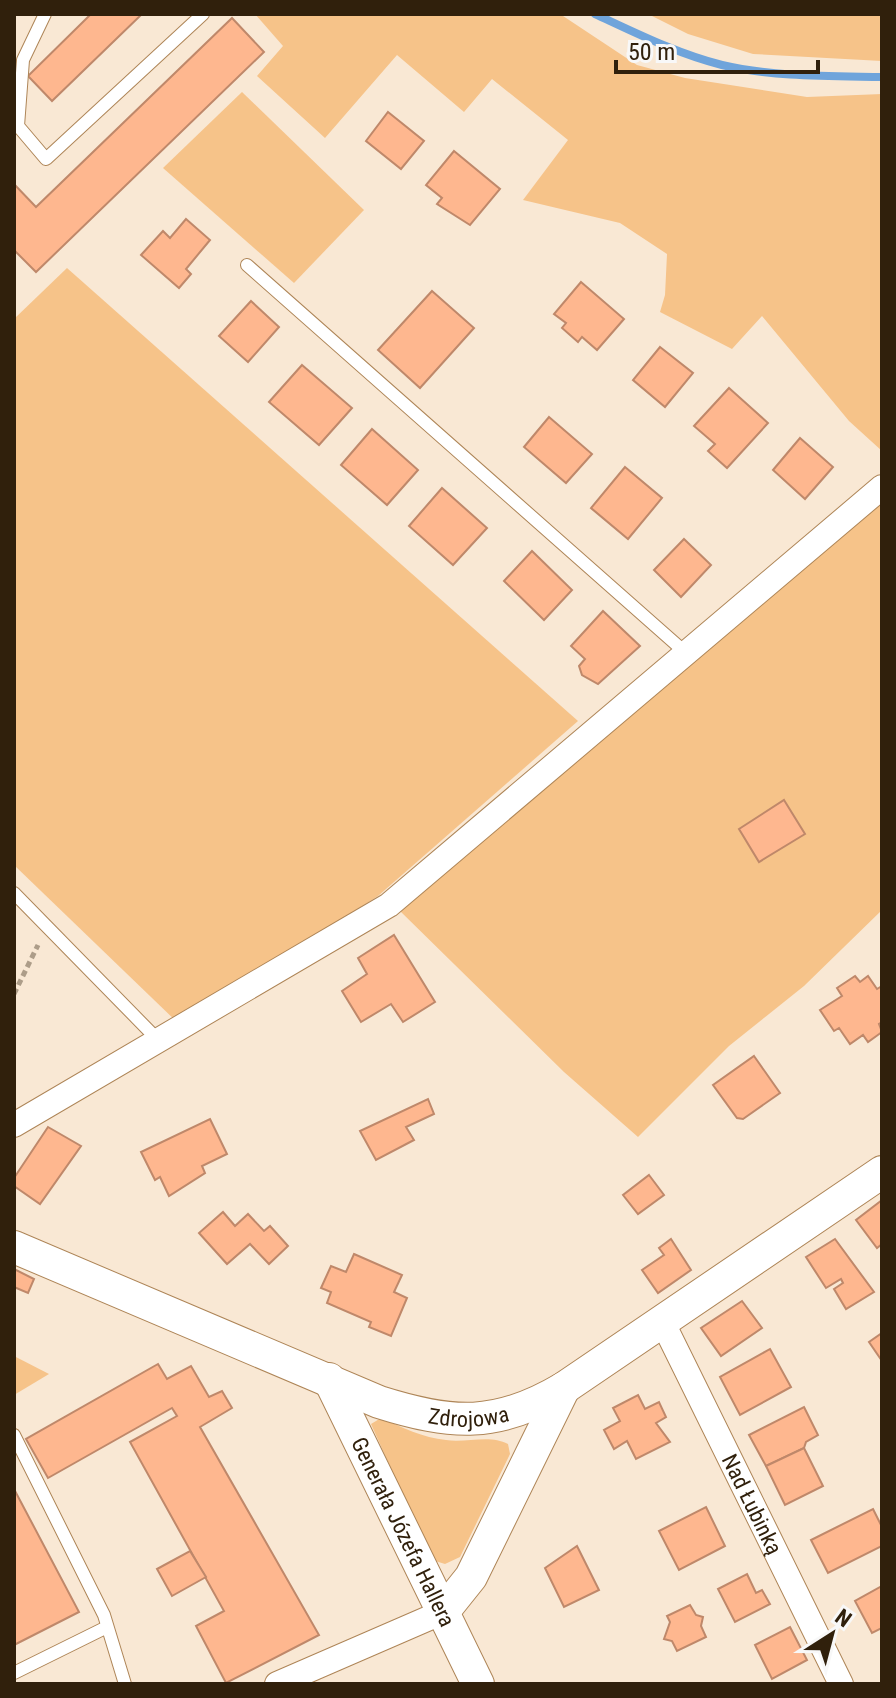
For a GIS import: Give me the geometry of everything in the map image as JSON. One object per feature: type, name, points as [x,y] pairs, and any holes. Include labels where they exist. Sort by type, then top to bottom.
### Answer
[{"type":"street","points":[[14,1125],[389,905],[882,487]]},
{"type":"street","name":"Zdrojowa","points":[[14,1247],[379,1402],[426,1417],[456,1421],[507,1415],[537,1404],[663,1323],[882,1172]]},
{"type":"street","name":"Nad Łubinką","points":[[663,1323],[841,1684]]},
{"type":"street","name":"Generała Józefa Hallera","points":[[329,1379],[478,1684]]},
{"type":"street","points":[[277,1684],[443,1612],[471,1577],[564,1388]]},
{"type":"lane","points":[[45,14],[23,60],[18,126],[46,159],[203,14]]},
{"type":"lane","points":[[247,265],[686,653]]},
{"type":"lane","points":[[14,893],[160,1042]]},
{"type":"lane","points":[[14,1435],[107,1627],[125,1684]]},
{"type":"lane","points":[[14,1673],[107,1627]]},
{"type":"path","points":[[14,994],[49,929]]},
{"type":"shaded area","points":[[255,14],[560,14],[637,65],[685,78],[807,97],[882,94],[882,451],[849,421],[762,316],[732,349],[660,312],[665,295],[667,254],[620,223],[523,200],[568,140],[492,79],[464,112],[397,55],[325,138],[257,76],[283,46]]},
{"type":"shaded area","points":[[648,14],[882,14],[882,61],[753,54],[688,34]]},
{"type":"shaded area","points":[[242,92],[364,210],[294,283],[163,168]]},
{"type":"shaded area","points":[[67,268],[578,721],[378,896],[179,1024],[14,865],[14,319]]},
{"type":"shaded area","points":[[882,502],[882,910],[804,986],[729,1046],[638,1137],[564,1072],[400,911]]},
{"type":"shaded area","points":[[14,1356],[49,1374],[14,1395]]},
{"type":"shaded area","points":[[381,1418],[437,1439],[486,1439],[508,1444],[510,1454],[460,1557],[445,1564],[432,1560],[371,1424]]},
{"type":"building","points":[[91,14],[142,14],[52,101],[28,76]]},
{"type":"building","points":[[232,18],[264,52],[36,272],[14,250],[14,184],[36,207]]},
{"type":"building","points":[[388,112],[424,141],[401,169],[366,141]]},
{"type":"building","points":[[454,151],[500,189],[470,225],[437,204],[442,198],[426,185]]},
{"type":"building","points":[[186,219],[210,240],[186,269],[191,274],[179,288],[141,255],[163,231],[170,238]]},
{"type":"building","points":[[581,282],[624,319],[597,350],[582,337],[578,342],[562,328],[566,323],[554,314]]},
{"type":"building","points":[[432,291],[474,328],[420,388],[378,350]]},
{"type":"building","points":[[251,301],[279,327],[248,362],[219,336]]},
{"type":"building","points":[[660,347],[693,373],[665,407],[633,380]]},
{"type":"building","points":[[302,365],[352,408],[319,445],[269,402]]},
{"type":"building","points":[[729,388],[768,423],[727,468],[708,451],[715,444],[694,426]]},
{"type":"building","points":[[549,417],[592,454],[566,483],[524,447]]},
{"type":"building","points":[[372,429],[418,470],[387,505],[341,465]]},
{"type":"building","points":[[800,438],[833,467],[805,499],[773,470]]},
{"type":"building","points":[[625,467],[662,498],[628,539],[591,508]]},
{"type":"building","points":[[442,488],[487,528],[453,565],[409,526]]},
{"type":"building","points":[[684,539],[711,565],[681,597],[654,570]]},
{"type":"building","points":[[532,551],[572,590],[544,620],[504,581]]},
{"type":"building","points":[[603,611],[640,646],[598,684],[582,675],[579,666],[585,659],[571,646]]},
{"type":"building","points":[[784,800],[805,834],[759,862],[739,829]]},
{"type":"building","points":[[394,935],[435,1002],[403,1022],[391,1004],[361,1022],[342,991],[367,974],[358,958]]},
{"type":"building","points":[[855,976],[860,982],[868,976],[877,989],[882,986],[882,1022],[879,1024],[882,1032],[868,1042],[863,1035],[850,1044],[839,1028],[834,1031],[820,1010],[842,996],[837,988]]},
{"type":"building","points":[[754,1056],[780,1093],[743,1119],[737,1118],[713,1085]]},
{"type":"building","points":[[428,1099],[434,1114],[406,1127],[414,1140],[376,1160],[360,1131]]},
{"type":"building","points":[[210,1119],[227,1154],[202,1166],[205,1173],[169,1196],[160,1177],[155,1180],[141,1152]]},
{"type":"building","points":[[48,1127],[81,1146],[40,1204],[14,1186],[14,1178]]},
{"type":"building","points":[[649,1175],[664,1195],[638,1214],[623,1195]]},
{"type":"building","points":[[882,1200],[882,1244],[877,1248],[856,1220]]},
{"type":"building","points":[[223,1212],[235,1226],[248,1214],[264,1231],[270,1226],[288,1246],[269,1264],[250,1244],[227,1264],[199,1233]]},
{"type":"building","points":[[671,1239],[691,1270],[658,1293],[642,1270],[664,1255],[659,1248]]},
{"type":"building","points":[[835,1239],[874,1292],[846,1309],[834,1289],[843,1283],[841,1279],[826,1288],[806,1257]]},
{"type":"building","points":[[354,1254],[402,1275],[394,1292],[407,1298],[391,1336],[369,1327],[371,1322],[327,1303],[331,1292],[321,1288],[331,1266],[346,1272]]},
{"type":"building","points":[[14,1269],[34,1279],[28,1293],[14,1287]]},
{"type":"building","points":[[742,1301],[762,1328],[721,1356],[701,1328]]},
{"type":"building","points":[[882,1333],[882,1361],[869,1342]]},
{"type":"building","points":[[770,1349],[791,1387],[740,1415],[720,1377]]},
{"type":"building","points":[[158,1364],[167,1379],[191,1366],[209,1397],[222,1391],[232,1408],[200,1427],[319,1635],[226,1683],[196,1626],[224,1611],[130,1442],[177,1416],[172,1408],[48,1478],[26,1439]]},
{"type":"building","points":[[638,1395],[645,1409],[659,1402],[666,1417],[656,1423],[670,1442],[636,1459],[627,1441],[614,1449],[604,1430],[620,1421],[613,1408]]},
{"type":"building","points":[[804,1407],[818,1435],[806,1442],[804,1448],[766,1466],[749,1435]]},
{"type":"building","points":[[804,1448],[823,1486],[785,1505],[766,1466]]},
{"type":"building","points":[[14,1489],[79,1612],[14,1645]]},
{"type":"building","points":[[706,1507],[725,1546],[679,1570],[659,1531]]},
{"type":"building","points":[[873,1509],[882,1527],[882,1546],[828,1573],[811,1540]]},
{"type":"building","points":[[577,1546],[599,1590],[564,1607],[545,1568]]},
{"type":"building","points":[[190,1551],[206,1577],[172,1596],[157,1569]]},
{"type":"building","points":[[747,1574],[756,1593],[762,1590],[770,1604],[735,1622],[718,1589]]},
{"type":"building","points":[[882,1586],[882,1628],[872,1633],[855,1601]]},
{"type":"building","points":[[690,1605],[696,1615],[703,1617],[701,1626],[706,1637],[677,1651],[672,1641],[664,1639],[670,1622],[667,1616]]},
{"type":"building","points":[[790,1627],[807,1660],[772,1679],[755,1645]]},
{"type":"waterway","points":[[595,14],[673,49],[722,65],[781,74],[882,77]]}]
